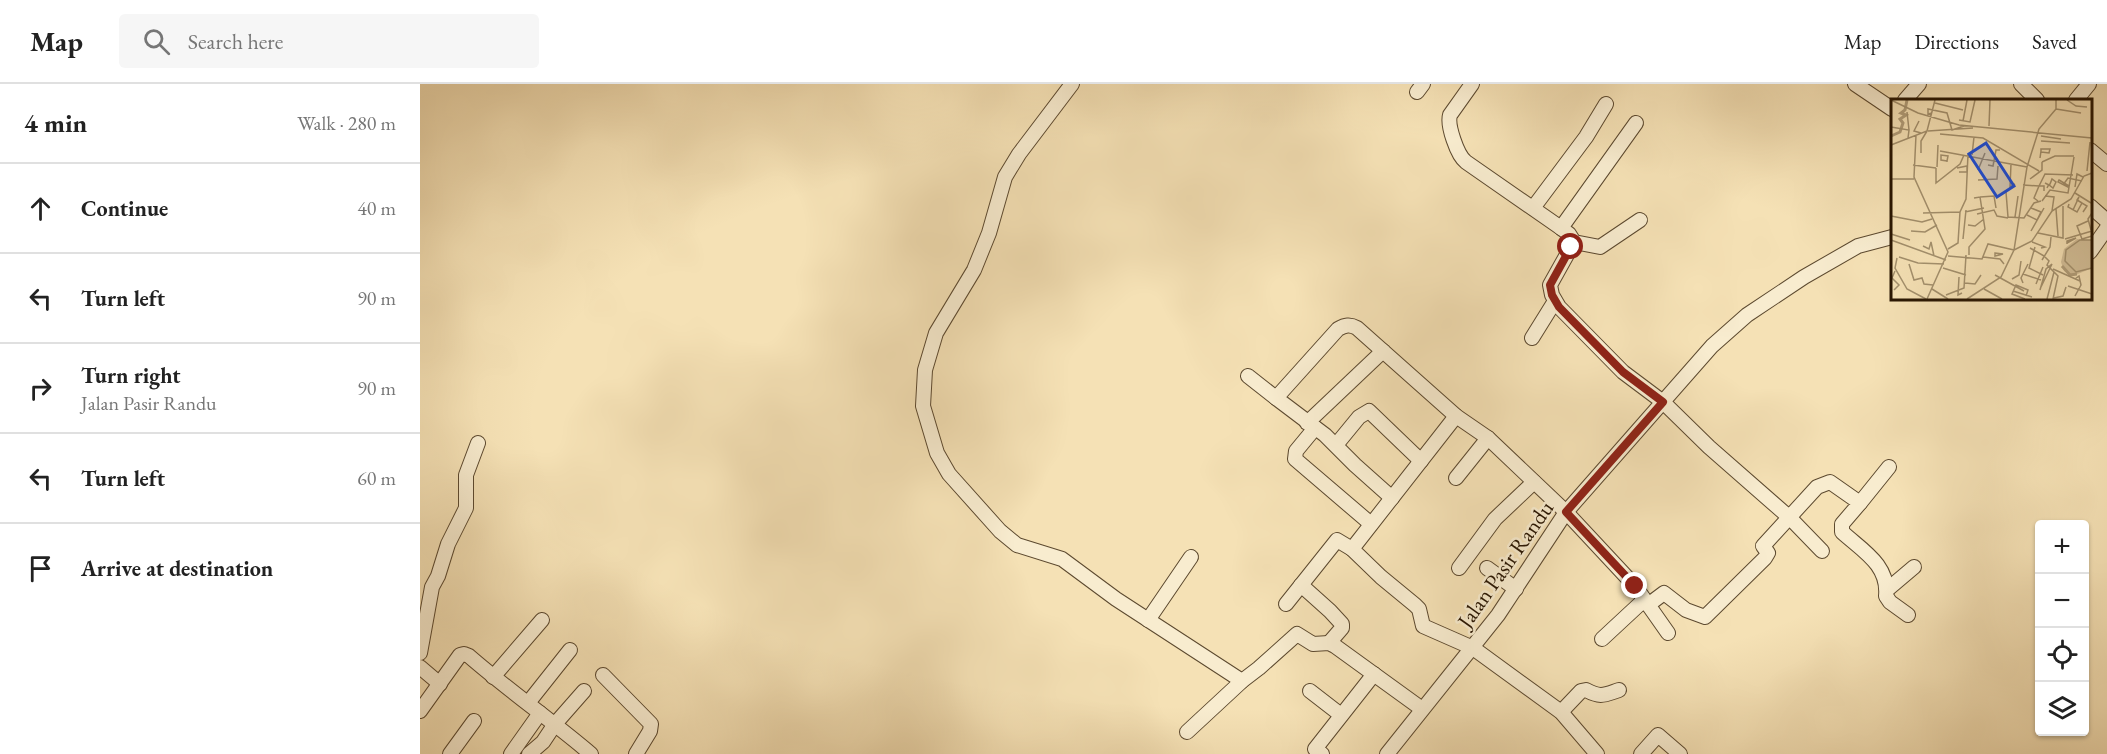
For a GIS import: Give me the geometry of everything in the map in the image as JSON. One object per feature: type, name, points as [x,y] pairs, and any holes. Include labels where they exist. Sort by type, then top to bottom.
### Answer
[{"type":"street","points":[[1072,84],[1019,154],[1005,177],[989,233],[974,270],[936,333],[925,369],[923,406],[937,453],[949,474],[1000,531],[1017,545],[1062,559],[1148,620],[1242,681]]},
{"type":"street","points":[[1855,84],[1891,113]]},
{"type":"street","points":[[1906,99],[1919,84]]},
{"type":"street","points":[[2021,84],[2036,99]]},
{"type":"street","points":[[2077,99],[2089,84]]},
{"type":"street","points":[[1471,85],[1450,115],[1449,120],[1461,158],[1561,228],[1574,242],[1600,247],[1640,220]]},
{"type":"street","points":[[1533,208],[1586,137],[1606,104]]},
{"type":"street","points":[[1561,228],[1636,123]]},
{"type":"street","points":[[2092,151],[2107,164]]},
{"type":"street","points":[[2092,207],[2107,221]]},
{"type":"street","points":[[2092,250],[2107,228]]},
{"type":"street","name":"Jalan Pasir Randu","points":[[1387,754],[1473,648],[1516,589],[1566,512],[1712,346],[1747,315],[1844,253],[1858,246],[1891,238]]},
{"type":"street","points":[[1574,242],[1550,285],[1555,301],[1623,372],[1663,402],[1709,447],[1790,518],[1822,551]]},
{"type":"street","points":[[1532,338],[1555,301]]},
{"type":"street","points":[[1276,398],[1331,337],[1344,326],[1350,325],[1357,328],[1456,416],[1488,438],[1566,512],[1635,586],[1668,633]]},
{"type":"street","points":[[1371,524],[1295,459],[1296,451],[1311,426],[1383,351]]},
{"type":"street","points":[[1248,376],[1336,445],[1392,498]]},
{"type":"street","points":[[1336,445],[1359,417],[1369,411],[1421,460]]},
{"type":"street","points":[[1352,549],[1456,416]]},
{"type":"street","points":[[1456,478],[1488,438]]},
{"type":"street","points":[[420,653],[432,587],[448,544],[466,508],[466,475],[478,443]]},
{"type":"street","points":[[1889,467],[1842,524],[1842,532],[1878,564],[1884,573],[1888,589],[1886,596],[1890,602],[1908,615]]},
{"type":"street","points":[[1459,568],[1495,519],[1534,482]]},
{"type":"street","points":[[1602,639],[1646,602],[1664,593],[1686,610],[1706,616],[1765,558],[1767,553],[1763,546],[1816,487],[1830,482],[1860,503]]},
{"type":"street","points":[[1286,604],[1337,540],[1352,549],[1381,577],[1416,605],[1423,626],[1473,648],[1562,712],[1598,754]]},
{"type":"street","points":[[1148,620],[1191,557]]},
{"type":"street","points":[[1888,589],[1914,567]]},
{"type":"street","points":[[1487,568],[1516,589]]},
{"type":"street","points":[[1187,732],[1297,634],[1317,645],[1329,643],[1342,628],[1342,624],[1330,610],[1301,585]]},
{"type":"street","points":[[493,677],[542,620]]},
{"type":"street","points":[[1329,643],[1422,709]]},
{"type":"street","points":[[528,702],[570,650]]},
{"type":"street","points":[[420,711],[460,655],[464,654],[528,702],[591,754]]},
{"type":"street","points":[[420,667],[440,684]]},
{"type":"street","points":[[1322,754],[1315,749],[1374,674]]},
{"type":"street","points":[[603,675],[651,724],[651,729],[636,754]]},
{"type":"street","points":[[1562,712],[1581,691],[1586,690],[1596,696],[1601,696],[1619,690]]},
{"type":"street","points":[[529,754],[543,742],[555,724],[584,691]]},
{"type":"street","points":[[1310,691],[1341,715]]},
{"type":"street","points":[[511,754],[540,713]]},
{"type":"street","points":[[450,754],[474,722]]},
{"type":"street","points":[[1641,754],[1658,735],[1680,754]]},
{"type":"route","points":[[1571,247],[1551,281],[1549,288],[1555,301],[1623,372],[1663,402],[1566,512],[1635,586]]}]
